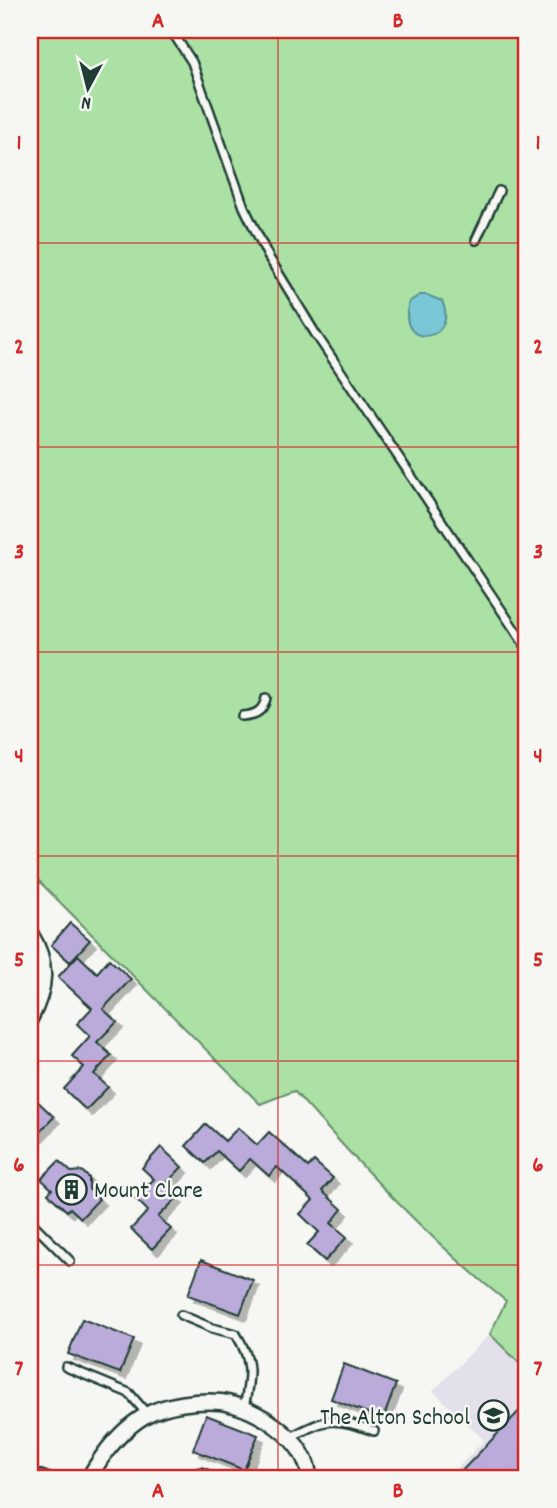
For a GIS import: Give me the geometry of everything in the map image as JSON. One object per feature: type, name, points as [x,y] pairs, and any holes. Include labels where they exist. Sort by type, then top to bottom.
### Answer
[{"type":"street","points":[[30,933],[41,952],[43,974],[41,999],[30,1019]]},
{"type":"street","points":[[89,1478],[109,1446],[148,1414],[171,1406],[221,1402],[244,1409],[291,1437],[308,1465],[309,1478]]},
{"type":"lane","points":[[171,30],[192,62],[244,207],[268,256],[315,333],[527,648]]},
{"type":"lane","points":[[476,240],[499,191]]},
{"type":"lane","points":[[242,716],[258,712],[266,698]]},
{"type":"lane","points":[[30,1221],[70,1261]]},
{"type":"lane","points":[[181,1315],[212,1328],[236,1334],[250,1360],[244,1409]]},
{"type":"lane","points":[[66,1367],[129,1393],[148,1414]]},
{"type":"lane","points":[[291,1437],[319,1422],[335,1420],[374,1431]]},
{"type":"lane","points":[[30,1471],[48,1478]]},
{"type":"lane","points":[[191,1478],[201,1472],[216,1478]]},
{"type":"shaded area","name":"The Alton School","points":[[490,1334],[527,1371],[527,1478],[448,1478],[484,1440],[433,1391]]},
{"type":"green space","points":[[30,30],[527,30],[527,1371],[490,1334],[506,1301],[422,1227],[294,1091],[260,1104],[30,872]]},
{"type":"water","points":[[420,295],[442,301],[445,315],[443,325],[427,336],[418,335],[411,329],[407,318],[409,302]]},
{"type":"building","points":[[70,923],[90,940],[70,962],[51,945]]},
{"type":"building","points":[[78,955],[97,973],[109,959],[131,979],[103,1009],[117,1022],[97,1042],[111,1055],[94,1074],[108,1087],[86,1110],[64,1089],[84,1067],[72,1056],[90,1036],[77,1024],[92,1008],[58,977]]},
{"type":"building","points":[[30,1094],[54,1117],[30,1142]]},
{"type":"building","points":[[206,1124],[225,1141],[238,1128],[257,1145],[269,1132],[308,1167],[314,1161],[333,1178],[322,1191],[342,1209],[331,1223],[347,1237],[325,1261],[307,1245],[319,1232],[300,1214],[313,1200],[277,1167],[269,1176],[250,1159],[239,1171],[217,1151],[205,1163],[186,1146]]},
{"type":"building","points":[[161,1147],[182,1167],[164,1186],[177,1198],[158,1217],[171,1229],[152,1249],[131,1229],[148,1211],[135,1198],[154,1179],[142,1168]]},
{"type":"building","name":"Mount Clare","points":[[59,1161],[71,1172],[82,1171],[89,1178],[89,1189],[99,1199],[81,1218],[70,1208],[67,1211],[48,1194],[52,1189],[41,1179]]},
{"type":"building","points":[[201,1260],[253,1280],[240,1314],[188,1295]]},
{"type":"building","points":[[82,1319],[134,1339],[120,1373],[68,1354]]},
{"type":"building","points":[[344,1364],[396,1384],[383,1419],[331,1399]]},
{"type":"building","points":[[527,1403],[527,1478],[455,1478]]},
{"type":"building","points":[[206,1415],[258,1435],[244,1470],[193,1450]]},
{"type":"place","name":"Mount Clare","points":[[71,1189]]},
{"type":"place","name":"The Alton School","points":[[493,1416]]}]
